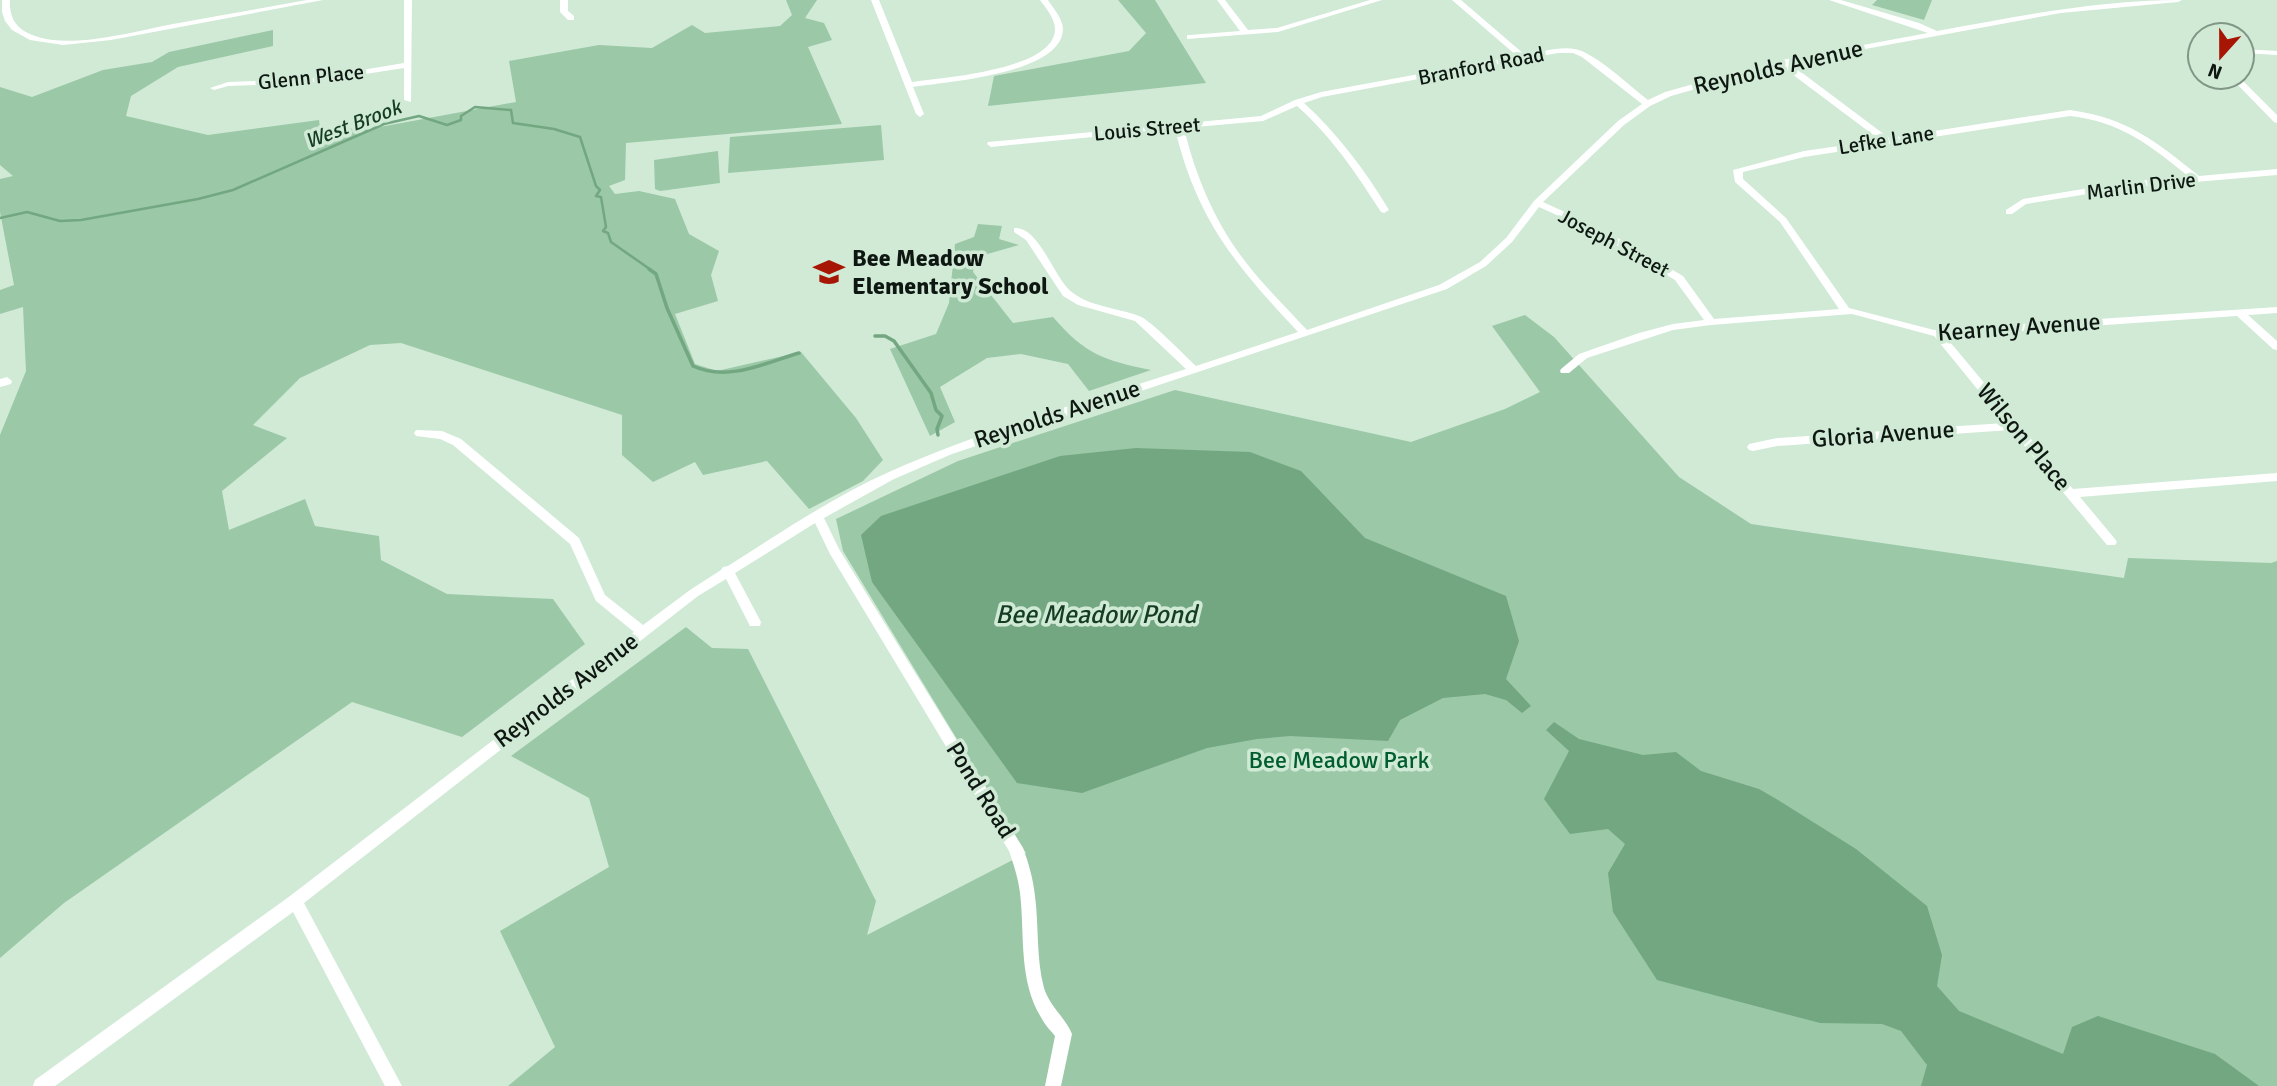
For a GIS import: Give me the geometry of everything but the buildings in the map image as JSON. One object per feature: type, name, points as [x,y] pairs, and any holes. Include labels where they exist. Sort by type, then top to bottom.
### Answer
[{"type":"street","points":[[6,0],[2,12],[13,30],[29,38],[61,43],[101,39],[319,0]]},
{"type":"street","points":[[408,0],[408,100]]},
{"type":"street","points":[[564,0],[564,12],[571,18]]},
{"type":"street","points":[[875,0],[920,114]]},
{"type":"street","points":[[909,85],[1007,69],[1044,54],[1055,43],[1060,31],[1045,0]]},
{"type":"street","points":[[1221,0],[1246,33]]},
{"type":"street","points":[[1190,37],[1292,28],[1378,0]]},
{"type":"street","points":[[1456,0],[1524,58]]},
{"type":"street","points":[[1833,0],[1916,25],[1936,34]]},
{"type":"street","name":"Reynolds Avenue","points":[[41,1086],[295,901],[642,632],[727,570],[817,516],[933,456],[1421,296],[1464,276],[1497,253],[1537,204],[1621,123],[1647,104],[1700,83],[1782,62],[2083,8],[2178,0]]},
{"type":"street","name":"Branford Road","points":[[1298,102],[1321,95],[1558,51],[1580,53],[1647,104]]},
{"type":"street","points":[[2256,52],[2277,53]]},
{"type":"street","points":[[1782,62],[1886,140]]},
{"type":"street","name":"Glenn Place","points":[[214,88],[228,84],[308,82],[408,65]]},
{"type":"street","points":[[2248,91],[2277,120]]},
{"type":"street","points":[[1298,102],[1327,127],[1351,157],[1384,210]]},
{"type":"street","name":"Louis Street","points":[[991,144],[1263,118],[1298,102]]},
{"type":"street","name":"Lefke Lane","points":[[1846,311],[1783,220],[1738,180],[1736,173],[1746,167],[1804,154],[2058,113],[2083,114],[2129,127],[2197,179]]},
{"type":"street","points":[[1179,127],[1203,198],[1235,256],[1304,333]]},
{"type":"street","name":"Marlin Drive","points":[[2008,212],[2023,202],[2125,185],[2277,172]]},
{"type":"street","name":"Joseph Street","points":[[1537,204],[1601,232],[1679,278],[1711,322]]},
{"type":"street","points":[[1017,230],[1029,238],[1067,294],[1082,303],[1139,319],[1193,369]]},
{"type":"street","name":"Kearney Avenue","points":[[1565,371],[1583,356],[1643,335],[1673,327],[1711,322],[1846,311],[1866,314],[1918,331],[1937,333],[2277,310]]},
{"type":"street","points":[[2239,312],[2277,347]]},
{"type":"street","name":"Wilson Place","points":[[1937,333],[2111,542]]},
{"type":"street","name":"Gloria Avenue","points":[[1753,447],[1790,441],[2013,426]]},
{"type":"street","points":[[420,433],[442,435],[457,442],[567,532],[582,553],[591,583],[600,598],[642,632]]},
{"type":"street","points":[[2071,492],[2277,477]]},
{"type":"street","name":"Pond Road","points":[[817,516],[834,551],[1016,848],[1024,866],[1028,940],[1034,981],[1053,1023],[1064,1034],[1054,1086]]},
{"type":"street","points":[[727,570],[755,622]]},
{"type":"street","points":[[295,901],[394,1086]]},
{"type":"green space","points":[[786,0],[817,0],[805,18],[824,23],[832,40],[808,47],[842,124],[626,143],[625,180],[609,186],[615,194],[639,191],[675,199],[689,234],[719,251],[711,275],[718,301],[675,314],[695,364],[717,371],[801,352],[856,418],[883,460],[863,481],[809,509],[767,461],[703,475],[695,462],[653,482],[622,455],[622,415],[401,343],[370,345],[300,378],[253,425],[287,438],[222,491],[229,530],[305,499],[315,526],[379,536],[381,560],[447,594],[553,599],[585,644],[462,737],[352,702],[64,903],[0,958],[0,435],[26,371],[23,307],[0,314],[0,290],[14,285],[0,212],[0,179],[13,176],[0,165],[0,87],[32,97],[103,70],[152,62],[169,52],[273,30],[273,46],[178,67],[131,96],[126,116],[208,135],[319,120],[320,128],[369,129],[516,102],[509,61],[599,45],[652,48],[692,25],[705,33],[780,26],[792,15]]},
{"type":"green space","points":[[1118,0],[1155,0],[1206,83],[988,106],[994,76],[1129,51],[1146,33]]},
{"type":"green space","points":[[1877,0],[1932,0],[1924,20],[1872,5]]},
{"type":"green space","points":[[881,125],[884,160],[728,173],[730,137]]},
{"type":"green space","points":[[718,151],[720,183],[660,191],[655,189],[654,160]]},
{"type":"green space","points":[[978,224],[1002,226],[999,239],[1019,245],[977,257],[973,272],[1013,323],[1053,317],[1075,340],[1096,354],[1151,370],[1089,391],[1068,364],[1021,354],[987,358],[940,387],[955,422],[930,436],[890,349],[936,334],[949,303],[955,244],[974,237]]},
{"type":"green space","name":"Bee Meadow Park","points":[[1525,315],[1554,337],[1679,477],[1751,524],[2124,578],[2128,558],[2271,563],[2277,561],[2277,1086],[508,1086],[555,1047],[500,931],[609,867],[589,798],[511,756],[686,627],[712,648],[748,649],[876,901],[867,935],[1026,853],[843,551],[836,519],[958,461],[1175,390],[1411,442],[1505,409],[1540,392],[1492,326]]},
{"type":"water","name":"Bee Meadow Pond","points":[[1136,448],[1250,452],[1301,471],[1365,538],[1506,596],[1519,641],[1506,679],[1531,706],[1522,713],[1506,700],[1485,694],[1443,698],[1400,720],[1388,741],[1290,736],[1257,739],[1207,748],[1082,793],[1017,783],[872,582],[861,535],[881,516],[1060,456]]},
{"type":"water","points":[[1554,722],[1579,739],[1643,755],[1676,752],[1701,771],[1759,789],[1856,849],[1927,906],[1942,955],[1937,986],[1959,1011],[2063,1054],[2072,1027],[2098,1016],[2215,1054],[2259,1086],[1921,1086],[1927,1065],[1901,1031],[1882,1024],[1820,1023],[1657,980],[1613,912],[1608,873],[1625,844],[1608,829],[1570,834],[1544,799],[1569,751],[1546,730]]},
{"type":"waterway","name":"West Brook","points":[[0,218],[27,212],[60,221],[81,220],[198,199],[233,190],[384,124],[419,116],[447,125],[461,120],[461,116],[475,107],[511,110],[513,123],[554,129],[580,137],[596,186],[600,190],[596,196],[601,197],[606,227],[603,231],[608,233],[611,242],[651,270]]},
{"type":"waterway","name":"West Brook","points":[[649,269],[656,274],[667,308],[693,366],[733,372],[799,353]]},
{"type":"waterway","name":"West Brook","points":[[875,336],[885,336],[894,341],[931,393],[936,410],[942,416],[937,429],[938,435]]},
{"type":"place","name":"Bee Meadow Elementary School","points":[[829,272]]}]
